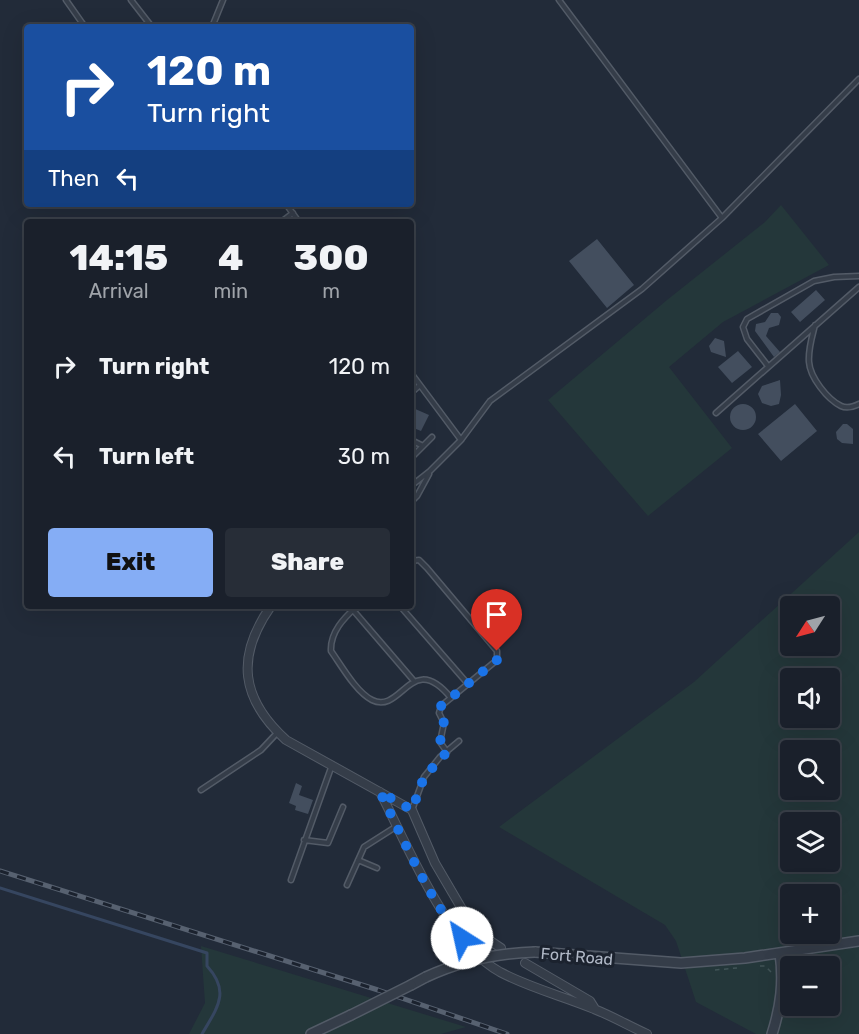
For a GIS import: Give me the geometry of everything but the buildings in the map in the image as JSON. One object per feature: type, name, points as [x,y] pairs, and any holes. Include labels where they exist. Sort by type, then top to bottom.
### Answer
[{"type":"street","points":[[269,609],[257,626],[248,671],[250,692],[265,718],[286,740],[412,810],[435,863],[469,921],[483,936],[501,948]]},
{"type":"street","points":[[380,792],[451,926],[472,950],[499,971],[534,987],[594,1009],[647,1034]]},
{"type":"street","name":"Fort Road","points":[[311,1034],[426,977],[476,959],[536,952],[681,963],[724,960],[859,941]]},
{"type":"street","points":[[772,1034],[782,994],[783,974],[780,953]]},
{"type":"street","points":[[525,963],[590,1001],[594,1009]]},
{"type":"lane","points":[[66,0],[84,24]]},
{"type":"lane","points":[[131,0],[150,24]]},
{"type":"lane","points":[[213,24],[223,0]]},
{"type":"lane","points":[[560,0],[722,218]]},
{"type":"lane","points":[[414,484],[461,440],[490,401],[642,289],[722,218],[859,79]]},
{"type":"lane","points":[[288,207],[297,219]]},
{"type":"lane","points":[[285,219],[293,213]]},
{"type":"lane","points":[[768,366],[747,339],[743,327],[747,320],[814,281],[859,276]]},
{"type":"lane","points":[[716,413],[859,287]]},
{"type":"lane","points":[[815,325],[809,346],[809,364],[815,379],[842,407],[859,404]]},
{"type":"lane","points":[[414,378],[461,440]]},
{"type":"lane","points":[[414,390],[420,385]]},
{"type":"lane","points":[[414,455],[432,437]]},
{"type":"lane","points":[[414,442],[423,446]]},
{"type":"lane","points":[[414,499],[430,471]]},
{"type":"lane","points":[[414,561],[419,560],[427,568],[497,651],[497,660],[441,706],[439,713],[444,723],[440,742],[447,752]]},
{"type":"lane","points":[[354,609],[345,617],[330,643],[331,651],[363,695],[383,703],[414,681],[429,680],[440,685],[451,698]]},
{"type":"lane","points":[[356,609],[414,681]]},
{"type":"lane","points":[[403,609],[468,684]]},
{"type":"lane","points":[[201,790],[261,750],[278,732]]},
{"type":"lane","points":[[412,810],[424,777],[459,741]]},
{"type":"lane","points":[[291,880],[332,765]]},
{"type":"lane","points":[[304,840],[328,843],[343,807]]},
{"type":"lane","points":[[347,885],[366,845],[398,826]]},
{"type":"lane","points":[[358,860],[376,868]]},
{"type":"path","points":[[756,966],[765,966],[773,975]]},
{"type":"path","points":[[713,970],[745,967]]},
{"type":"shaded area","points":[[781,205],[829,265],[723,322],[669,367],[732,448],[648,516],[548,400],[667,300],[765,222]]},
{"type":"shaded area","points":[[859,532],[859,1034],[756,1034],[696,1002],[676,941],[665,925],[499,827],[694,682],[780,604],[780,656],[840,656],[840,596],[789,596]]},
{"type":"shaded area","points":[[201,946],[466,1027],[441,1034],[189,1034],[205,1003]]},
{"type":"waterway","points":[[0,888],[207,953],[207,966],[214,975],[220,992],[217,1008],[202,1034]]},
{"type":"railway","points":[[0,871],[378,990],[507,1034]]},
{"type":"route","points":[[462,938],[451,926],[430,890],[380,792],[412,810],[424,777],[447,752],[440,742],[444,728],[439,713],[441,706],[497,660],[497,651]]}]
